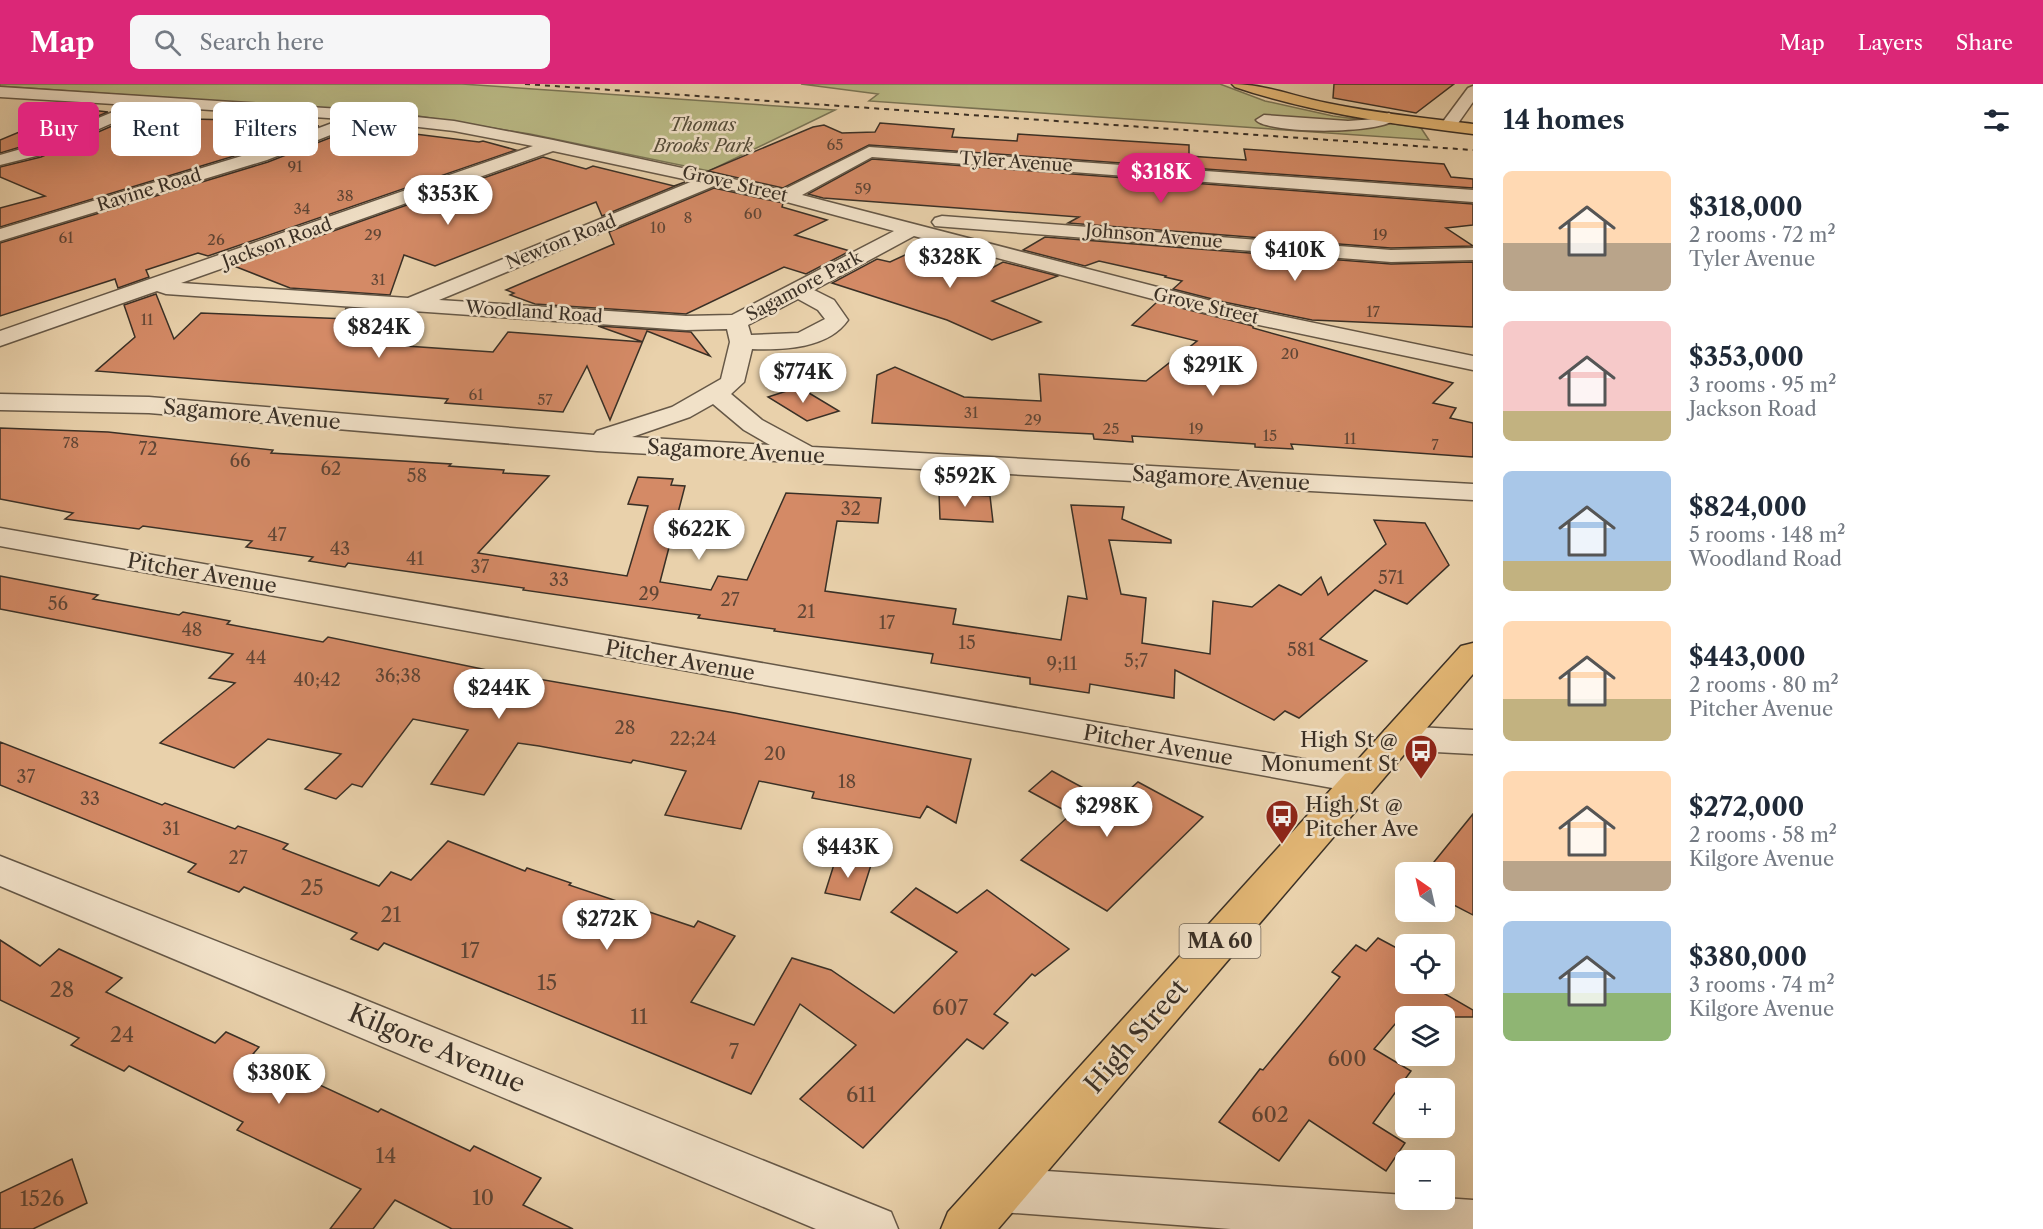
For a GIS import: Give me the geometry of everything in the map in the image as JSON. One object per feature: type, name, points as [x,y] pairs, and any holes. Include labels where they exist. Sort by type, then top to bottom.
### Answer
[{"type":"main road","points":[[1242,84],[1317,105],[1389,118],[1473,129]]},
{"type":"main road","name":"High Street","points":[[966,1229],[1473,653]]},
{"type":"street","points":[[1448,126],[1473,91]]},
{"type":"street","name":"Grove Street","points":[[0,92],[150,102]]},
{"type":"street","name":"Grove Street","points":[[201,105],[330,114]]},
{"type":"street","points":[[0,160],[44,146],[111,118]]},
{"type":"street","points":[[1264,120],[1362,126],[1380,124],[1389,118]]},
{"type":"street","name":"Grove Street","points":[[418,122],[454,126],[554,145],[785,196],[1221,310],[1387,343],[1473,363]]},
{"type":"street","name":"Ravine Road","points":[[0,235],[261,156],[330,129]]},
{"type":"street","name":"Jackson Road","points":[[0,339],[554,145]]},
{"type":"street","name":"Tyler Avenue","points":[[785,196],[869,152],[1473,196]]},
{"type":"street","name":"Newton Road","points":[[410,304],[713,180]]},
{"type":"street","name":"Johnson Avenue","points":[[872,217],[1056,229],[1391,256],[1473,254]]},
{"type":"street","name":"Sagamore Park","points":[[589,442],[681,412],[732,382],[739,332],[799,291],[914,228]]},
{"type":"street","name":"Woodland Road","points":[[153,287],[686,323],[739,332],[782,343],[824,332],[837,320],[826,304],[799,291]]},
{"type":"street","name":"Grove Street","points":[[1387,343],[1473,343]]},
{"type":"street","points":[[715,393],[753,425],[808,455]]},
{"type":"street","name":"Sagamore Avenue","points":[[0,402],[149,405],[589,442],[1473,492]]},
{"type":"street","name":"Pitcher Avenue","points":[[0,537],[1360,782]]},
{"type":"street","points":[[1398,738],[1473,742]]},
{"type":"street","name":"Kilgore Avenue","points":[[0,870],[873,1229]]},
{"type":"street","points":[[1001,1190],[1473,1222]]},
{"type":"green space","name":"Thomas Brooks Park","points":[[0,84],[462,84],[835,110],[709,171],[530,134],[418,116],[418,102],[330,102],[330,109],[318,108],[318,102],[227,102],[0,86]]},
{"type":"green space","points":[[801,84],[1220,84],[1265,101],[1333,116],[1421,128],[1429,140],[869,101],[878,94]]},
{"type":"building","points":[[1334,84],[1454,84],[1416,113],[1333,98]]},
{"type":"building","points":[[201,119],[213,119],[213,156],[234,156],[0,227],[0,208],[45,196],[0,177],[0,167],[43,156],[99,156],[99,132],[111,126],[111,156],[201,156]]},
{"type":"building","points":[[880,123],[954,129],[952,137],[1017,141],[1018,134],[1189,145],[1189,156],[1246,160],[1244,149],[1444,164],[1451,177],[1473,179],[1473,188],[869,145],[783,188],[708,171],[813,127],[824,125],[842,133],[875,132]]},
{"type":"building","points":[[18,132],[18,148],[0,153],[0,140]]},
{"type":"building","points":[[418,134],[483,141],[516,150],[208,256],[198,253],[146,270],[149,277],[118,288],[115,279],[0,316],[0,243],[283,156],[318,156],[318,142],[330,138],[330,156],[418,156]]},
{"type":"building","points":[[543,157],[586,169],[593,166],[674,186],[685,182],[602,216],[596,202],[435,266],[404,255],[390,295],[290,288],[234,266]]},
{"type":"building","points":[[872,159],[1473,204],[1473,225],[1446,228],[1473,246],[1391,248],[1068,223],[1079,217],[823,198],[808,194]]},
{"type":"building","points":[[714,188],[783,203],[782,207],[827,220],[795,235],[850,251],[806,274],[784,267],[686,314],[535,304],[510,295],[514,293],[506,290],[614,244],[609,232]]},
{"type":"building","points":[[1045,237],[1391,264],[1473,262],[1473,327],[1312,320],[1224,302],[1173,289],[1182,281],[1166,276],[1099,261],[1085,266],[1023,250]]},
{"type":"building","points":[[920,248],[992,268],[1003,262],[1058,276],[992,301],[1041,322],[992,340],[947,320],[832,283],[877,259],[890,262]]},
{"type":"building","points":[[156,294],[174,339],[201,313],[374,320],[345,309],[384,311],[380,323],[409,325],[392,345],[493,352],[508,332],[642,342],[610,420],[587,366],[563,412],[445,403],[448,399],[96,371],[135,337],[124,305]]},
{"type":"building","points":[[1157,302],[1253,326],[1253,328],[1453,383],[1433,403],[1456,408],[1450,418],[1473,423],[1473,457],[1291,444],[1293,449],[1255,447],[1255,444],[1132,436],[1133,442],[1094,439],[1093,434],[872,423],[877,375],[895,367],[964,397],[1041,401],[1039,374],[1146,381],[1197,341],[1132,325]]},
{"type":"building","points":[[598,326],[691,332],[710,356],[647,331],[643,342]]},
{"type":"building","points":[[799,387],[839,411],[807,421],[768,397]]},
{"type":"building","points":[[0,428],[108,432],[273,450],[271,453],[451,464],[449,466],[549,476],[478,553],[627,576],[648,506],[628,504],[638,477],[673,479],[671,485],[685,486],[660,582],[711,590],[718,576],[747,580],[786,493],[881,498],[878,523],[837,521],[825,591],[956,609],[953,624],[1061,640],[1068,596],[1087,599],[1071,505],[1124,507],[1122,519],[1171,540],[1171,543],[1109,540],[1121,594],[1146,598],[1142,643],[1210,654],[1213,601],[1252,607],[1279,585],[1301,595],[1321,577],[1328,595],[1386,544],[1374,520],[1425,523],[1449,565],[1407,604],[1375,590],[1320,639],[1367,661],[1299,718],[1285,711],[1274,720],[1175,670],[1174,698],[1090,684],[1089,693],[1030,684],[1030,678],[931,663],[933,654],[774,631],[775,629],[698,618],[700,615],[523,590],[524,588],[348,563],[345,567],[309,561],[313,557],[246,547],[252,541],[143,526],[139,529],[65,519],[73,513],[0,499]]},
{"type":"building","points":[[939,493],[990,496],[993,522],[940,519]]},
{"type":"building","points":[[0,576],[98,595],[93,599],[179,615],[183,612],[230,621],[227,624],[323,642],[328,637],[487,670],[735,713],[971,759],[956,823],[927,806],[920,818],[812,798],[814,792],[759,781],[741,829],[665,815],[686,771],[633,760],[631,763],[539,746],[518,743],[484,795],[431,784],[468,730],[413,719],[362,787],[352,784],[336,799],[305,789],[341,754],[268,739],[234,768],[160,743],[235,683],[209,678],[233,654],[0,609]]},
{"type":"building","points":[[0,742],[162,805],[165,803],[235,829],[238,826],[288,844],[283,849],[379,886],[391,872],[411,880],[448,841],[525,871],[527,868],[571,883],[569,885],[694,927],[698,921],[735,936],[691,1002],[754,1025],[792,958],[831,970],[894,1013],[957,952],[891,912],[916,888],[957,913],[987,890],[1069,949],[1035,976],[1032,974],[994,1014],[1008,1023],[983,1049],[967,1039],[863,1148],[800,1099],[856,1045],[800,1004],[751,1094],[384,943],[378,950],[351,939],[357,933],[244,887],[239,892],[188,872],[196,864],[0,785]]},
{"type":"building","points":[[1052,771],[1113,804],[1138,782],[1203,817],[1107,911],[1021,860],[1071,814],[1029,791]]},
{"type":"building","points":[[1473,814],[1473,915],[1455,906],[1455,862],[1434,862]]},
{"type":"building","points":[[836,858],[871,865],[860,900],[825,893]]},
{"type":"building","points":[[1378,938],[1395,947],[1395,994],[1445,994],[1473,1010],[1473,1017],[1455,1017],[1455,1006],[1395,1006],[1395,1024],[1374,1049],[1395,1061],[1395,1066],[1403,1066],[1411,1071],[1406,1078],[1395,1078],[1395,1093],[1373,1123],[1405,1143],[1400,1150],[1395,1150],[1395,1158],[1386,1171],[1309,1120],[1279,1161],[1219,1122],[1260,1069],[1263,1070],[1340,977],[1332,972],[1356,945],[1366,951]]},
{"type":"building","points":[[0,940],[40,966],[59,949],[122,978],[106,992],[215,1043],[226,1032],[259,1047],[253,1054],[378,1112],[381,1109],[470,1151],[474,1146],[541,1178],[523,1205],[573,1229],[452,1229],[395,1200],[373,1229],[330,1229],[361,1189],[237,1130],[243,1122],[129,1066],[124,1071],[71,1045],[79,1038],[0,1000]]},
{"type":"building","points":[[72,1159],[87,1203],[33,1229],[0,1229],[0,1193]]},
{"type":"railway","points":[[525,84],[1473,150]]},
{"type":"place","name":"High St @ Monument St","points":[[1421,780]]},
{"type":"place","name":"High St @ Pitcher Ave","points":[[1282,845]]}]
